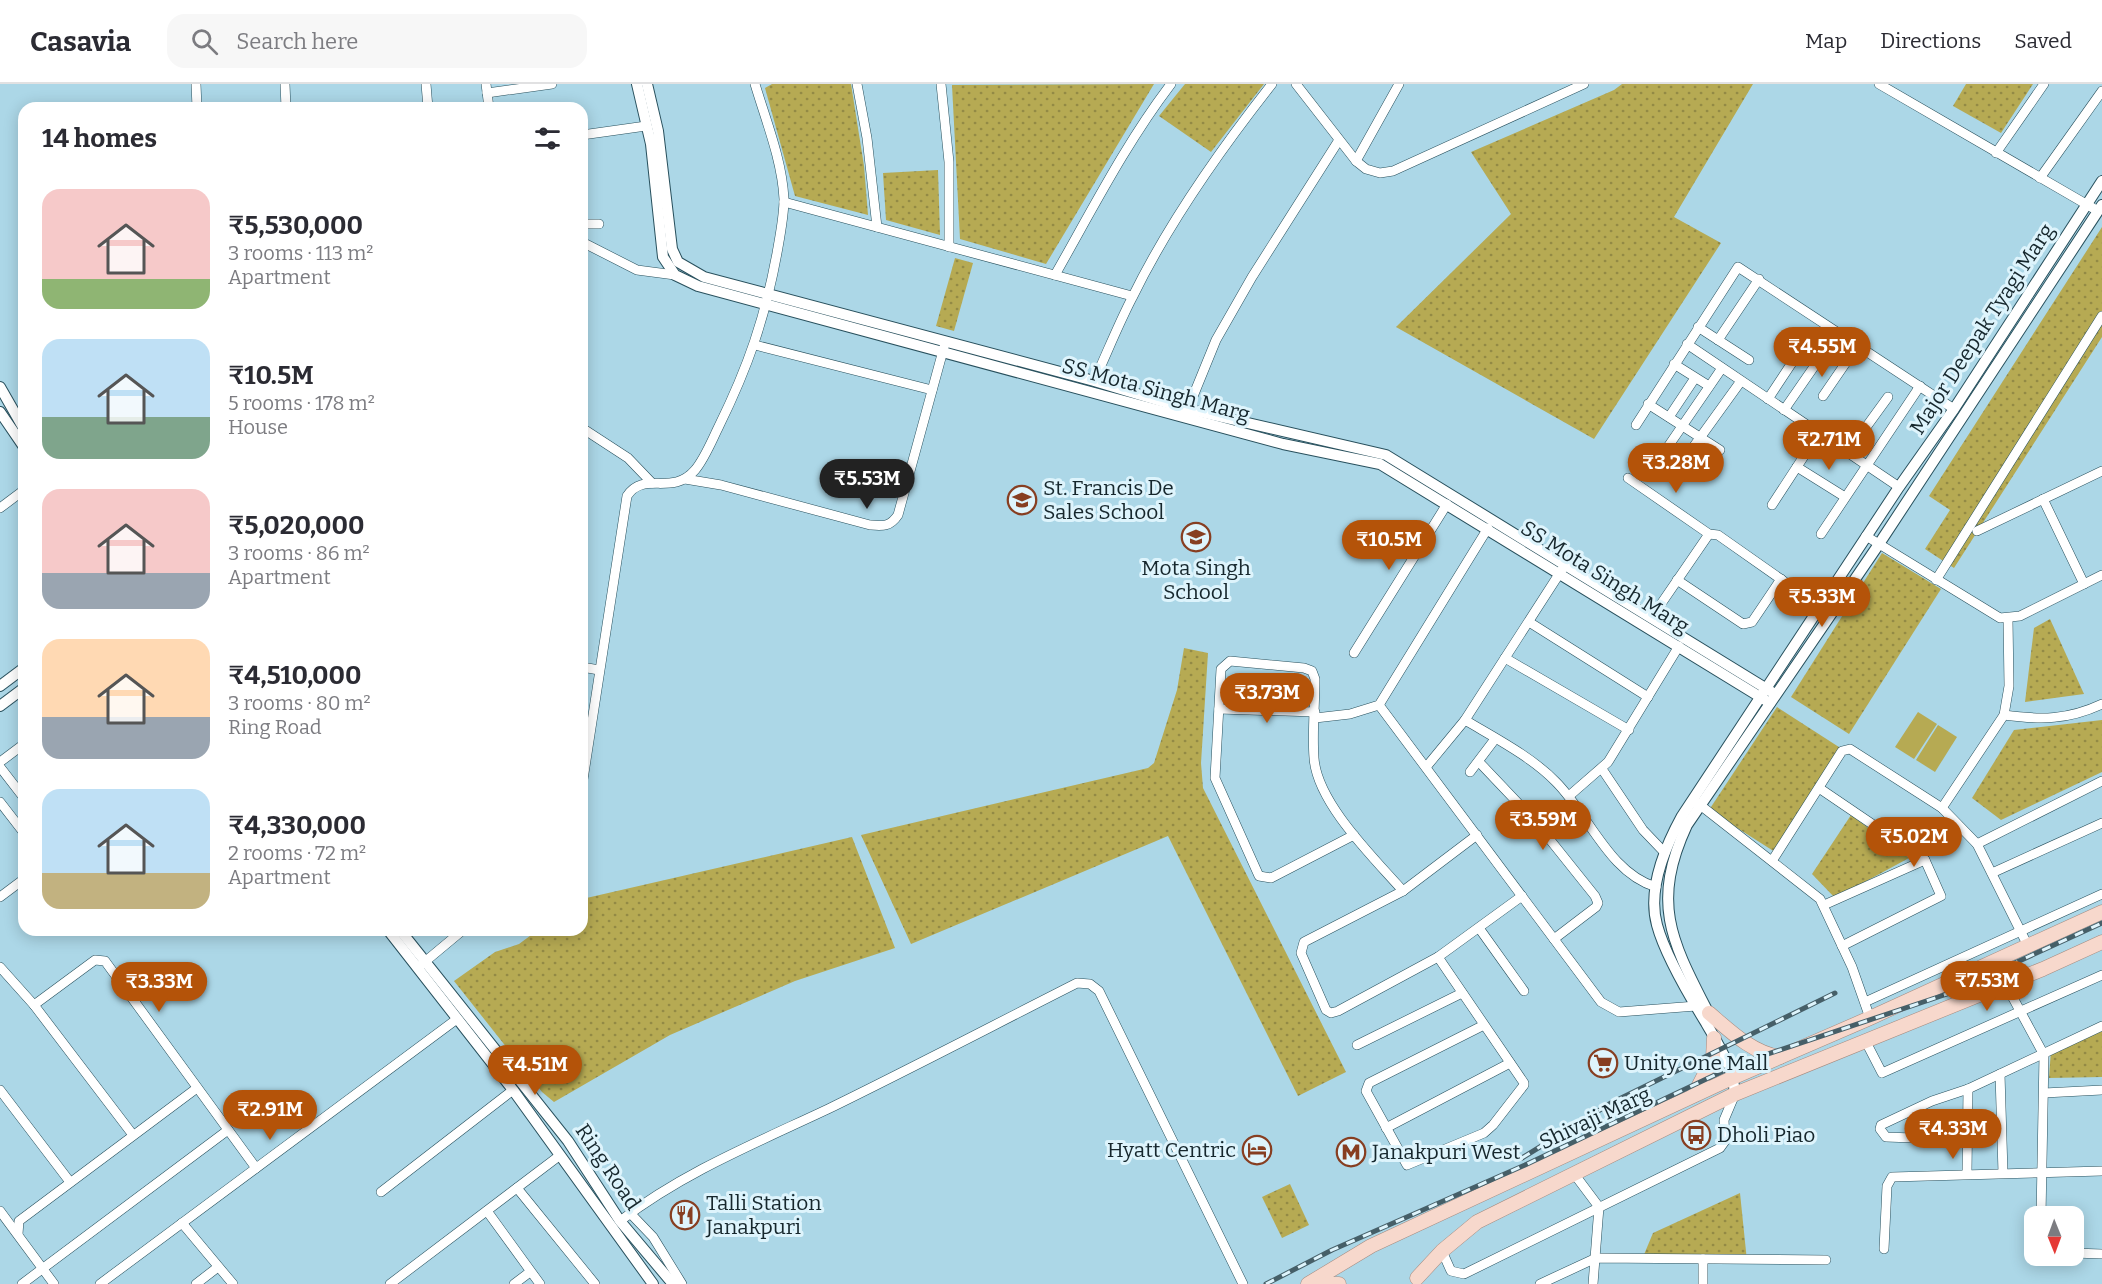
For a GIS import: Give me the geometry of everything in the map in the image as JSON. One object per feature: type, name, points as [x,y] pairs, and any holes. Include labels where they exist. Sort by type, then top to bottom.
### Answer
[{"type":"main road","name":"Shivaji Marg","points":[[1308,1284],[1371,1246],[1694,1095],[2102,912]]},
{"type":"main road","name":"Shivaji Marg","points":[[1418,1278],[1442,1251],[1477,1222],[1740,1092],[2006,985],[2102,942]]},
{"type":"main road","points":[[1708,1013],[1745,1042],[1764,1053],[1780,1057]]},
{"type":"main road","points":[[1694,1095],[1713,1058],[1714,1038]]},
{"type":"main road","points":[[1328,1284],[1339,1284]]},
{"type":"street","points":[[196,84],[197,102]]},
{"type":"street","points":[[285,84],[286,102]]},
{"type":"street","points":[[426,84],[428,102]]},
{"type":"street","points":[[487,89],[552,84]]},
{"type":"street","points":[[637,84],[646,126],[663,257],[666,265],[675,274]]},
{"type":"street","name":"SS Mota Singh Marg","points":[[647,84],[658,131],[672,249],[678,262],[704,277],[768,300]]},
{"type":"street","points":[[588,745],[627,496],[631,490],[652,483],[672,485],[685,479],[695,470],[709,446],[755,345],[768,300],[784,202],[782,178],[755,84]]},
{"type":"street","points":[[857,84],[867,138],[877,227]]},
{"type":"street","points":[[941,84],[949,162],[949,247]]},
{"type":"street","points":[[1055,275],[1116,167],[1151,110],[1171,84]]},
{"type":"street","points":[[1094,381],[1132,296],[1201,183],[1272,84]]},
{"type":"street","points":[[1296,84],[1356,161],[1366,169],[1380,173],[1393,171],[1584,84]]},
{"type":"street","points":[[1356,161],[1399,84]]},
{"type":"street","points":[[1879,84],[2040,178],[2087,204],[2100,208]]},
{"type":"street","points":[[1996,153],[2044,84]]},
{"type":"street","points":[[2040,178],[2102,91]]},
{"type":"street","points":[[588,134],[646,126]]},
{"type":"street","points":[[1186,414],[1216,340],[1247,286],[1339,140]]},
{"type":"street","name":"Major Deepak Tyagi Marg","points":[[1768,696],[1819,606],[1954,409],[2102,181]]},
{"type":"street","points":[[784,202],[1132,296]]},
{"type":"street","name":"Major Deepak Tyagi Marg","points":[[1736,1076],[1696,1006],[1657,926],[1656,887],[1665,853],[1682,816],[1696,802],[1768,696],[1879,544],[2100,208]]},
{"type":"street","points":[[588,224],[599,224]]},
{"type":"street","points":[[588,245],[637,270],[675,274]]},
{"type":"street","points":[[1635,424],[1735,270],[1742,268],[1954,409]]},
{"type":"street","name":"SS Mota Singh Marg","points":[[675,274],[698,286],[768,300],[944,347],[988,353],[1094,381],[1186,414],[1283,444],[1380,464],[1488,528],[1652,617],[1768,696]]},
{"type":"street","points":[[1718,340],[1759,279]]},
{"type":"street","points":[[1936,579],[2102,316]]},
{"type":"street","points":[[1698,327],[1749,360]]},
{"type":"street","points":[[1784,410],[1838,332]]},
{"type":"street","points":[[1768,399],[1807,340]]},
{"type":"street","points":[[1687,344],[1899,487]]},
{"type":"street","points":[[755,345],[932,390]]},
{"type":"street","points":[[1823,396],[1858,345]]},
{"type":"street","points":[[685,479],[721,485],[870,525],[885,526],[892,523],[898,515],[944,347]]},
{"type":"street","name":"SS Mota Singh Marg","points":[[944,347],[984,364],[1058,384],[1186,414],[1386,455],[1563,568],[1679,646],[1768,696]]},
{"type":"street","points":[[984,364],[988,353]]},
{"type":"street","points":[[1674,364],[1709,386]]},
{"type":"street","points":[[1665,452],[1722,368]]},
{"type":"street","points":[[1058,384],[1063,373]]},
{"type":"street","points":[[1669,417],[1695,378]]},
{"type":"street","points":[[1684,460],[1741,381]]},
{"type":"street","points":[[1821,534],[1920,386]]},
{"type":"street","points":[[1,395],[18,420]]},
{"type":"street","points":[[1848,452],[1888,397]]},
{"type":"street","points":[[1648,404],[1720,450]]},
{"type":"street","points":[[0,412],[18,438]]},
{"type":"street","points":[[588,432],[628,458],[652,483]]},
{"type":"street","points":[[1772,505],[1819,433]]},
{"type":"street","points":[[1797,467],[1845,498]]},
{"type":"street","points":[[1977,531],[2102,471]]},
{"type":"street","points":[[1628,478],[1709,534],[1718,535],[1819,606]]},
{"type":"street","points":[[0,508],[18,494]]},
{"type":"street","points":[[2043,499],[2084,584]]},
{"type":"street","points":[[1354,653],[1447,504]]},
{"type":"street","points":[[1219,709],[1315,715],[1350,714],[1379,705],[1488,528]]},
{"type":"street","points":[[1652,617],[1709,534]]},
{"type":"street","points":[[1866,536],[1993,615],[2008,619],[2102,575]]},
{"type":"street","points":[[1427,766],[1465,720],[1563,568]]},
{"type":"street","points":[[1677,580],[1743,624],[1748,624],[1752,622],[1781,579]]},
{"type":"street","points":[[1941,808],[2004,715],[2009,686],[2008,619]]},
{"type":"street","points":[[1528,622],[1648,697]]},
{"type":"street","points":[[1569,796],[1602,769],[1629,730],[1679,646]]},
{"type":"street","points":[[1506,658],[1629,730]]},
{"type":"street","points":[[1354,835],[1271,878],[1259,876],[1215,778],[1221,669],[1230,661],[1304,668],[1312,671],[1315,679],[1314,758],[1317,776],[1354,835],[1403,891]]},
{"type":"street","points":[[588,668],[599,670]]},
{"type":"street","points":[[0,686],[18,672]]},
{"type":"street","points":[[0,706],[18,692]]},
{"type":"street","points":[[2004,715],[2057,719],[2078,715],[2102,704]]},
{"type":"street","points":[[1379,705],[1608,1008],[1619,1012],[1633,1012],[1696,1006]]},
{"type":"street","points":[[1465,720],[1548,775],[1569,796],[1624,869],[1640,882],[1656,887]]},
{"type":"street","points":[[1470,772],[1495,739]]},
{"type":"street","points":[[0,762],[18,748]]},
{"type":"street","points":[[1772,861],[1842,751],[1850,749],[1941,808],[1977,844],[2028,946]]},
{"type":"street","points":[[1479,762],[1535,820],[1595,896],[1598,903],[1596,907],[1554,939]]},
{"type":"street","points":[[0,767],[18,790]]},
{"type":"street","points":[[1602,769],[1643,830],[1665,853]]},
{"type":"street","points":[[1977,844],[2102,781]]},
{"type":"street","points":[[1819,788],[1925,860],[1941,893],[1940,898],[1842,946]]},
{"type":"street","points":[[0,802],[18,825]]},
{"type":"street","points":[[1696,802],[1813,892],[1824,905],[1870,1018]]},
{"type":"street","name":"Major Deepak Tyagi Marg","points":[[1696,802],[1673,862],[1667,892],[1667,911],[1677,946],[1736,1076],[1740,1092]]},
{"type":"street","points":[[1992,873],[2102,823]]},
{"type":"street","points":[[1477,835],[1403,891],[1304,942],[1301,946],[1301,953],[1326,1010],[1331,1013],[1338,1011],[1438,957],[1522,896]]},
{"type":"street","points":[[1824,905],[1925,860]]},
{"type":"street","points":[[0,897],[18,884]]},
{"type":"street","points":[[1865,1002],[2102,894]]},
{"type":"street","points":[[1479,928],[1524,991]]},
{"type":"street","name":"Ring Road","points":[[393,936],[568,1141],[620,1221],[673,1284]]},
{"type":"street","name":"Ring Road","points":[[403,936],[457,1019],[513,1090],[652,1284]]},
{"type":"street","points":[[420,965],[456,936]]},
{"type":"street","points":[[1438,957],[1524,1083],[1484,1133],[1407,1165],[1366,1091],[1369,1083],[1484,1025]]},
{"type":"street","points":[[34,1005],[95,960],[100,958],[105,961],[256,1168]]},
{"type":"street","points":[[0,966],[34,1005],[133,1135]]},
{"type":"street","points":[[1866,1042],[1882,1073],[2102,975]]},
{"type":"street","points":[[620,1221],[699,1169],[826,1109],[1077,983],[1090,984],[1099,991],[1244,1284]]},
{"type":"street","points":[[2006,985],[2044,1055],[2041,1206]]},
{"type":"street","points":[[1357,1046],[1462,993]]},
{"type":"street","points":[[100,1284],[457,1019]]},
{"type":"street","points":[[1967,1140],[1886,1137],[1880,1129],[1881,1125],[1932,1101],[1968,1089],[2102,1026]]},
{"type":"street","points":[[1386,1128],[1510,1063]]},
{"type":"street","points":[[2000,1074],[2003,1173]]},
{"type":"street","points":[[18,1234],[19,1221],[197,1088]]},
{"type":"street","points":[[1967,1173],[1968,1089]]},
{"type":"street","points":[[0,1090],[70,1182]]},
{"type":"street","points":[[381,1192],[513,1090]]},
{"type":"street","points":[[2044,1093],[2102,1090]]},
{"type":"street","points":[[1442,1251],[1451,1270],[1464,1274],[1720,1148],[1725,1141],[1724,1120],[1740,1092]]},
{"type":"street","points":[[22,1284],[228,1130]]},
{"type":"street","points":[[390,1284],[559,1156]]},
{"type":"street","points":[[1884,1249],[1887,1186],[1892,1177],[1967,1173],[2102,1171]]},
{"type":"street","points":[[1575,1175],[1599,1207],[1593,1284]]},
{"type":"street","points":[[517,1188],[595,1284]]},
{"type":"street","points":[[487,1210],[540,1284]]},
{"type":"street","points":[[0,1211],[54,1284]]},
{"type":"street","points":[[630,1213],[653,1237],[682,1284]]},
{"type":"street","points":[[182,1223],[233,1284]]},
{"type":"street","points":[[2084,1253],[2102,1254]]},
{"type":"street","points":[[1540,1284],[1596,1258],[1826,1260]]},
{"type":"street","points":[[1703,1259],[1703,1284]]},
{"type":"street","points":[[196,1284],[218,1267]]},
{"type":"street","points":[[514,1284],[530,1272]]},
{"type":"shaded area","points":[[772,84],[851,84],[864,166],[868,215],[795,196],[765,88]]},
{"type":"shaded area","points":[[1154,84],[1046,264],[960,239],[952,85]]},
{"type":"shaded area","points":[[1185,84],[1264,84],[1211,152],[1159,116]]},
{"type":"shaded area","points":[[1622,84],[1753,84],[1674,217],[1721,243],[1594,439],[1396,327],[1511,214],[1471,152],[1614,90]]},
{"type":"shaded area","points":[[1966,84],[2033,84],[2001,133],[1953,106]]},
{"type":"shaded area","points":[[938,170],[940,235],[886,220],[883,173]]},
{"type":"shaded area","points":[[2102,227],[2102,337],[1954,568],[1925,549],[1950,510],[1929,496]]},
{"type":"shaded area","points":[[955,258],[973,263],[954,331],[936,326]]},
{"type":"shaded area","points":[[1882,553],[1941,589],[1849,734],[1791,697]]},
{"type":"shaded area","points":[[2050,619],[2084,694],[2025,702],[2034,628]]},
{"type":"shaded area","points":[[1184,648],[1208,653],[1201,763],[1203,788],[1346,1072],[1298,1096],[1168,836],[911,944],[861,835],[1148,768],[1154,763],[1177,690]]},
{"type":"shaded area","points":[[1777,707],[1842,749],[1775,852],[1709,810]]},
{"type":"shaded area","points":[[1918,712],[1937,724],[1914,759],[1895,747]]},
{"type":"shaded area","points":[[2102,720],[2102,772],[2001,820],[1972,798],[2014,730]]},
{"type":"shaded area","points":[[1938,725],[1957,737],[1935,772],[1916,760]]},
{"type":"shaded area","points":[[1851,815],[1909,858],[1835,898],[1812,874]]},
{"type":"shaded area","points":[[852,837],[895,948],[795,981],[670,1035],[554,1102],[542,1092],[454,981],[495,952],[519,944],[530,936],[588,936],[588,898]]},
{"type":"shaded area","points":[[2102,1028],[2102,1077],[2049,1078],[2051,1050]]},
{"type":"shaded area","points":[[1290,1184],[1309,1225],[1282,1238],[1262,1197]]},
{"type":"shaded area","points":[[1740,1193],[1747,1261],[1643,1257],[1653,1233]]},
{"type":"railway","points":[[1266,1284],[1332,1250],[1525,1165],[1738,1064],[1947,994],[2102,923]]},
{"type":"railway","points":[[1522,1158],[1611,1103],[1835,993]]},
{"type":"place","name":"St. Francis De Sales School","points":[[1022,500]]},
{"type":"place","name":"Mota Singh School","points":[[1196,537]]},
{"type":"place","name":"Unity One Mall","points":[[1603,1063]]},
{"type":"place","name":"Dholi Piao","points":[[1696,1135]]},
{"type":"place","name":"Hyatt Centric","points":[[1257,1150]]},
{"type":"place","name":"Janakpuri West","points":[[1351,1152]]},
{"type":"place","name":"Talli Station Janakpuri","points":[[685,1215]]}]
